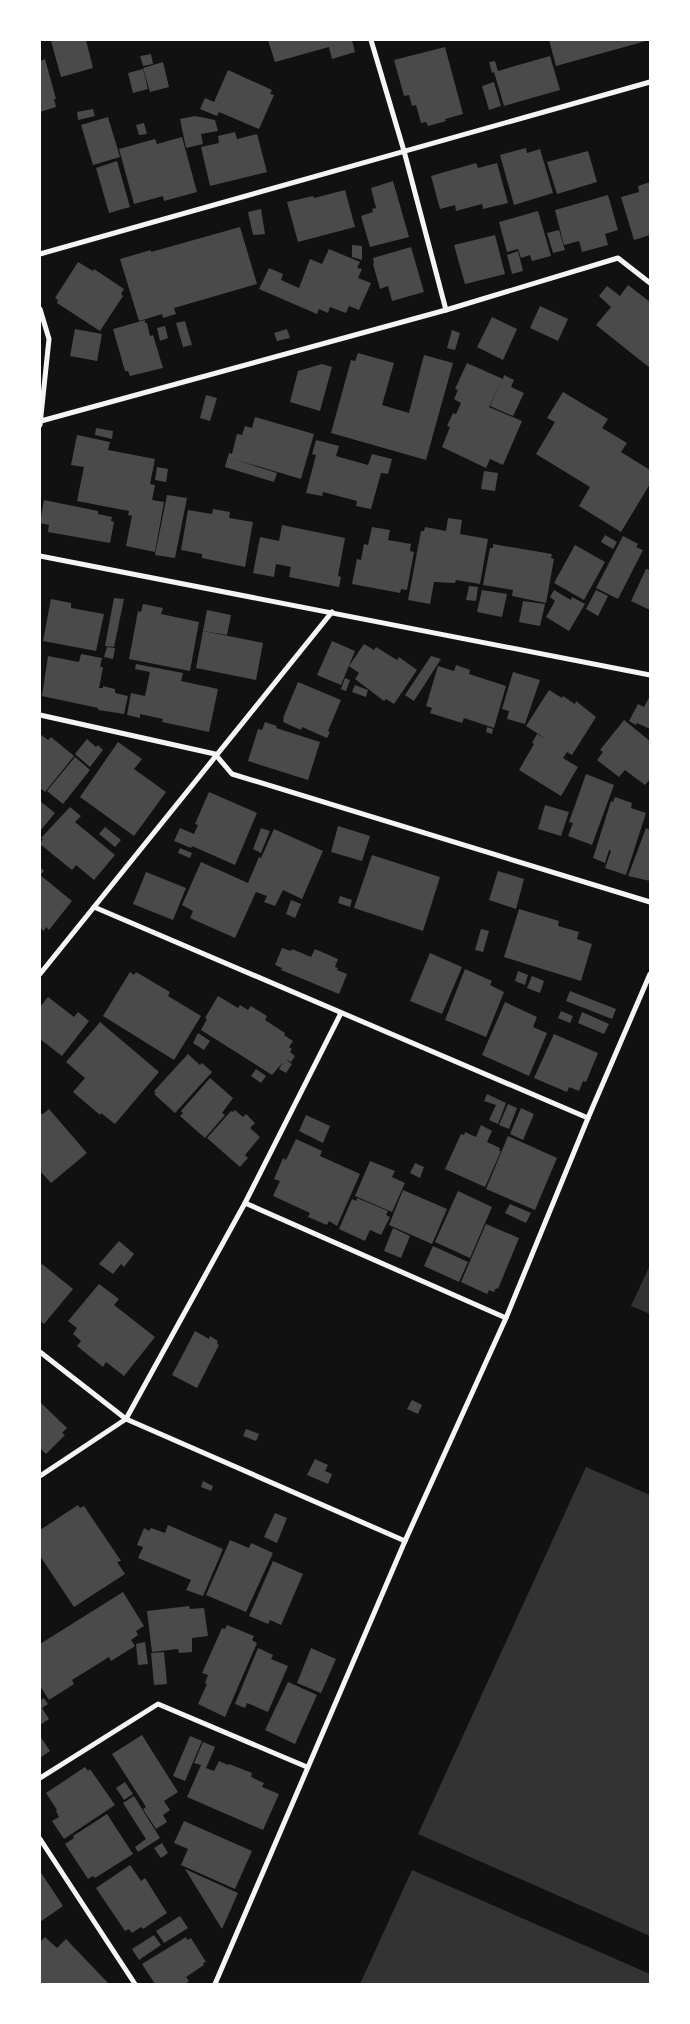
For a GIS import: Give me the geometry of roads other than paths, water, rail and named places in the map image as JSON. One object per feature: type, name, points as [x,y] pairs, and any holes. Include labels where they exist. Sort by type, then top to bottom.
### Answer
[{"type":"street","points":[[371,40],[404,151],[446,310]]},
{"type":"street","points":[[40,254],[650,82]]},
{"type":"street","points":[[40,309],[50,339],[40,423],[446,310],[618,258],[650,283]]},
{"type":"street","points":[[40,556],[650,675]]},
{"type":"street","points":[[40,974],[215,754],[332,612]]},
{"type":"street","points":[[40,715],[215,754],[232,774],[650,902]]},
{"type":"street","points":[[94,906],[588,1118]]},
{"type":"street","points":[[215,1984],[405,1541],[506,1318],[588,1118],[650,974]]},
{"type":"street","points":[[40,1476],[126,1419],[245,1203],[341,1013]]},
{"type":"street","points":[[245,1203],[506,1318]]},
{"type":"street","points":[[40,1352],[126,1419],[405,1541]]},
{"type":"street","points":[[40,1778],[158,1704],[307,1767]]},
{"type":"street","points":[[40,1839],[135,1984]]}]
